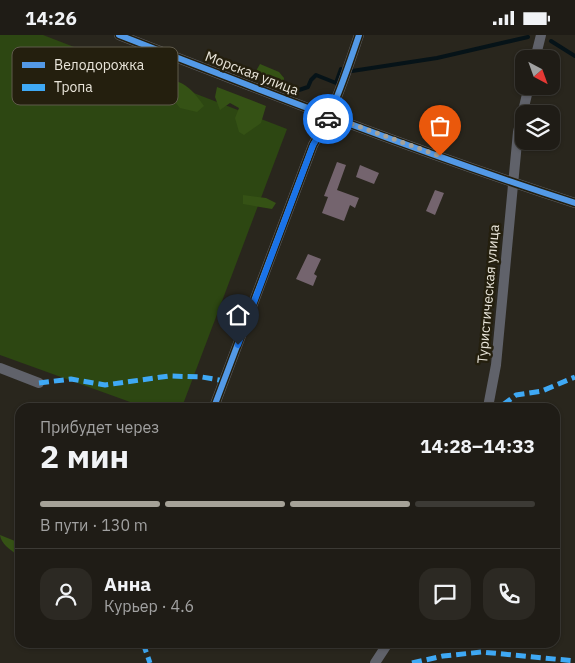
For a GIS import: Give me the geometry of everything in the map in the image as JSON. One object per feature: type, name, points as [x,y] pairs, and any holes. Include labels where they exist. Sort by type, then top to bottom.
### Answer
[{"type":"street","name":"Морская улица","points":[[119,35],[150,47]]},
{"type":"street","points":[[216,403],[313,145],[330,116],[359,35]]},
{"type":"street","points":[[537,50],[541,35]]},
{"type":"street","name":"Морская улица","points":[[178,58],[330,116],[513,183],[575,203]]},
{"type":"street","name":"Туристическая улица","points":[[489,403],[496,365],[518,132],[527,95]]},
{"type":"street","points":[[0,368],[39,383]]},
{"type":"street","points":[[375,663],[385,648]]},
{"type":"green space","points":[[0,35],[43,35],[74,47],[12,47],[12,105],[178,105],[178,87],[287,129],[184,403],[133,403],[0,355]]},
{"type":"green space","points":[[260,64],[279,72],[284,78],[283,87],[277,88],[269,85],[256,71]]},
{"type":"green space","points":[[178,82],[196,95],[204,106],[197,112],[180,108],[178,105]]},
{"type":"green space","points":[[217,87],[266,106],[261,123],[244,135],[239,132],[235,118],[239,108],[230,103],[220,110],[215,97]]},
{"type":"green space","points":[[243,195],[266,198],[276,203],[272,209],[243,204]]},
{"type":"green space","points":[[0,535],[15,541],[15,553],[4,544]]},
{"type":"building","points":[[337,162],[346,165],[337,190],[359,198],[355,208],[350,205],[344,221],[322,213],[328,197],[324,196]]},
{"type":"building","points":[[360,165],[379,173],[374,184],[356,177]]},
{"type":"building","points":[[435,190],[444,193],[435,215],[426,211]]},
{"type":"building","points":[[308,254],[321,259],[314,274],[317,276],[313,286],[296,279]]},
{"type":"waterway","points":[[352,71],[437,58],[528,37]]},
{"type":"waterway","points":[[551,41],[575,56]]},
{"type":"waterway","points":[[292,88],[299,90],[308,87],[316,75],[336,83],[341,69]]},
{"type":"marked path","points":[[39,383],[71,379],[105,385],[169,376],[202,377],[225,381]]},
{"type":"marked path","points":[[505,403],[516,395],[542,391],[575,377]]},
{"type":"marked path","points":[[145,648],[150,663]]},
{"type":"marked path","points":[[412,663],[443,656],[482,652],[575,661]]},
{"type":"cycle path","points":[[119,35],[150,47]]},
{"type":"cycle path","points":[[216,403],[313,145],[333,105],[359,35]]},
{"type":"cycle path","points":[[178,58],[403,143],[575,203]]},
{"type":"way so far","points":[[328,119],[330,116],[440,156]]},
{"type":"route","points":[[238,345],[313,145],[328,119]]}]
